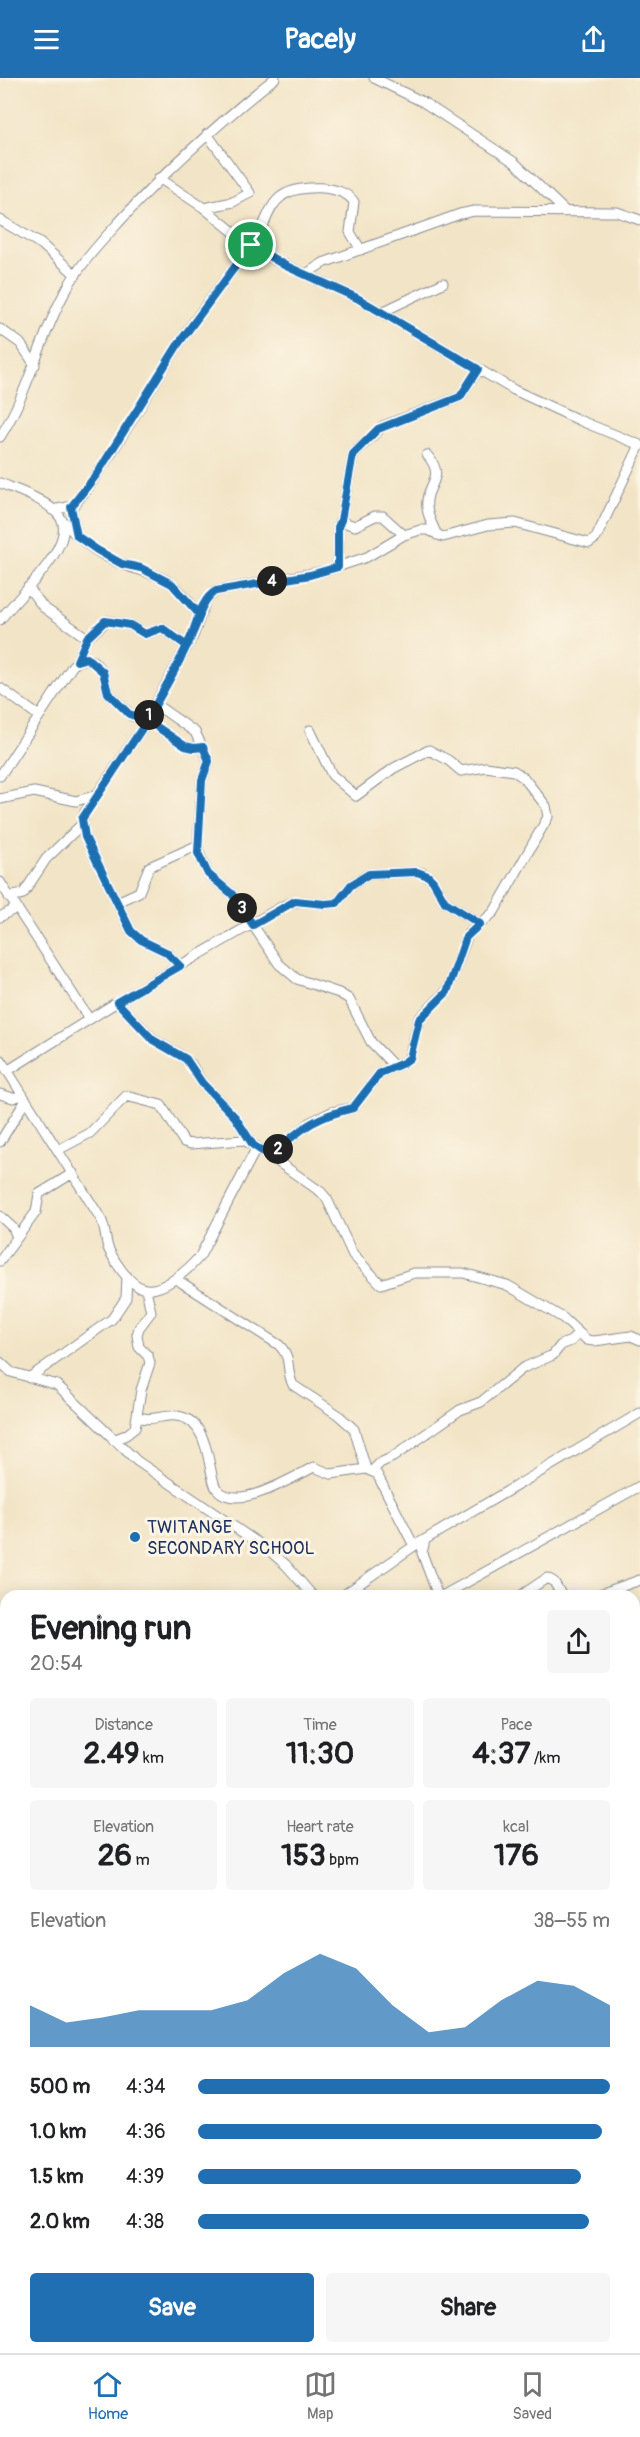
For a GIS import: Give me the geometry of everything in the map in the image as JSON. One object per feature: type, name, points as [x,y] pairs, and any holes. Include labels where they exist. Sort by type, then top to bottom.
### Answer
[{"type":"street","points":[[0,437],[14,416],[50,322],[76,275],[108,234],[159,178],[207,134],[275,78]]},
{"type":"street","points":[[374,78],[423,102],[514,162],[565,211]]},
{"type":"street","points":[[204,208],[233,202],[250,193],[207,134]]},
{"type":"street","points":[[159,178],[274,260],[334,286],[538,402],[640,445],[596,538],[589,543],[515,523],[488,525],[446,537],[420,530],[404,535],[367,557],[338,567],[310,575],[216,591],[208,596],[187,646],[147,720],[85,813],[82,824],[85,837],[134,935],[166,952],[180,966]]},
{"type":"street","points":[[52,510],[71,507],[103,465],[179,343],[261,231],[270,210],[281,196],[298,190],[343,191],[354,204],[350,232],[361,250]]},
{"type":"street","points":[[306,274],[318,265],[464,212],[617,212],[640,220]]},
{"type":"street","points":[[0,220],[41,244],[76,275]]},
{"type":"street","points":[[382,312],[443,283]]},
{"type":"street","points":[[0,329],[20,343],[35,365]]},
{"type":"street","points":[[338,567],[338,527],[353,454],[378,429],[460,397],[478,369]]},
{"type":"street","points":[[427,455],[434,462],[436,472],[427,507],[437,535]]},
{"type":"street","points":[[0,483],[52,510],[77,536],[97,550],[122,564],[141,568],[172,584],[200,615]]},
{"type":"street","points":[[71,507],[77,536]]},
{"type":"street","points":[[341,520],[355,526],[375,516],[383,516],[404,535]]},
{"type":"street","points":[[0,620],[60,546],[63,525],[61,519]]},
{"type":"street","points":[[28,587],[40,604],[87,638]]},
{"type":"street","points":[[0,776],[77,661],[87,638],[102,623],[109,621],[130,625],[145,634],[162,628],[187,646]]},
{"type":"street","points":[[77,661],[87,658],[93,661],[106,677],[106,689],[110,695],[132,716],[147,720],[185,746],[203,747]]},
{"type":"street","points":[[0,688],[39,716]]},
{"type":"street","points":[[155,704],[192,729],[209,761],[202,780],[198,844],[198,853],[208,874],[232,894],[279,964],[291,975],[350,999],[371,1042],[394,1066]]},
{"type":"street","points":[[269,1156],[311,1122],[332,1112],[353,1108],[377,1075],[410,1058],[419,1020],[447,992],[466,937],[494,912],[548,818],[546,806],[524,778],[514,771],[486,767],[461,771],[448,760],[429,750],[394,768],[356,796],[333,776],[310,730]]},
{"type":"street","points":[[0,799],[34,792],[76,801],[97,795]]},
{"type":"street","points":[[9,897],[23,894],[46,859],[82,824]]},
{"type":"street","points":[[117,902],[139,892],[149,867],[198,844]]},
{"type":"street","points":[[7,1071],[117,1002],[295,901],[337,903],[351,885],[369,874],[412,871],[428,876],[437,886],[445,902],[480,924]]},
{"type":"street","points":[[0,882],[89,1019]]},
{"type":"street","points":[[0,918],[16,908]]},
{"type":"street","points":[[117,1002],[153,1040],[191,1064],[202,1083],[235,1117],[255,1146]]},
{"type":"street","points":[[0,1059],[101,1218],[106,1228],[108,1248],[126,1276],[138,1286],[146,1289],[176,1279],[188,1271],[200,1256],[255,1146]]},
{"type":"street","points":[[0,1094],[13,1098],[24,1097]]},
{"type":"street","points":[[58,1150],[90,1132],[123,1099],[129,1096],[164,1108],[184,1142],[191,1144],[238,1140],[255,1146],[325,1196],[350,1252],[379,1283],[386,1284],[414,1273],[463,1273],[495,1280],[558,1315],[578,1334],[590,1341],[631,1336],[640,1340]]},
{"type":"street","points":[[0,1142],[4,1127],[24,1097]]},
{"type":"street","points":[[0,1261],[38,1209],[39,1194],[73,1173]]},
{"type":"street","points":[[0,1216],[13,1228],[18,1237]]},
{"type":"street","points":[[29,1378],[112,1319],[126,1298],[126,1276]]},
{"type":"street","points":[[176,1279],[279,1345],[288,1356],[290,1380],[293,1385],[337,1414],[354,1429],[369,1470],[380,1480],[414,1546]]},
{"type":"street","points":[[112,1440],[135,1428],[141,1390],[150,1369],[150,1360],[139,1347],[137,1335],[139,1328],[151,1312],[146,1289]]},
{"type":"street","points":[[138,1417],[148,1420],[161,1415],[187,1419],[202,1436],[211,1460],[213,1480],[217,1489],[226,1495],[241,1496],[266,1491],[314,1467],[331,1474],[369,1470],[393,1457],[460,1410],[481,1402],[523,1368],[553,1355],[561,1345],[572,1341],[578,1334]]},
{"type":"street","points":[[0,1362],[11,1372],[57,1385],[112,1440],[169,1484],[270,1551],[308,1590]]},
{"type":"street","points":[[351,1590],[414,1546],[640,1413]]},
{"type":"street","points":[[451,1590],[640,1486]]},
{"type":"street","points":[[425,1540],[422,1553],[437,1590]]},
{"type":"street","points":[[529,1590],[546,1578],[554,1582],[559,1590]]},
{"type":"street","points":[[611,1590],[640,1580]]},
{"type":"place","name":"TWITANGE SECONDARY SCHOOL","points":[[135,1537]]},
{"type":"route","points":[[251,245],[179,343],[97,474],[71,507],[77,536],[122,564],[141,568],[172,584],[200,615],[194,634],[147,720],[82,819],[85,837],[131,931],[141,940],[166,952],[180,966],[117,1002],[153,1040],[186,1059],[202,1083],[235,1117],[253,1145],[269,1156],[311,1122],[332,1112],[353,1108],[377,1075],[410,1058],[419,1020],[447,992],[466,937],[480,924],[445,902],[437,886],[428,876],[412,871],[369,874],[351,885],[337,903],[295,901],[253,925],[232,894],[208,874],[198,853],[202,780],[209,766],[203,747],[185,746],[147,720],[132,716],[108,693],[106,677],[93,661],[87,658],[77,661],[87,638],[105,621],[130,625],[145,634],[162,628],[187,646],[194,634],[206,600],[211,593],[310,575],[338,567],[338,524],[341,520],[353,454],[383,426],[460,397],[478,369],[357,298],[284,265],[251,245]]}]
